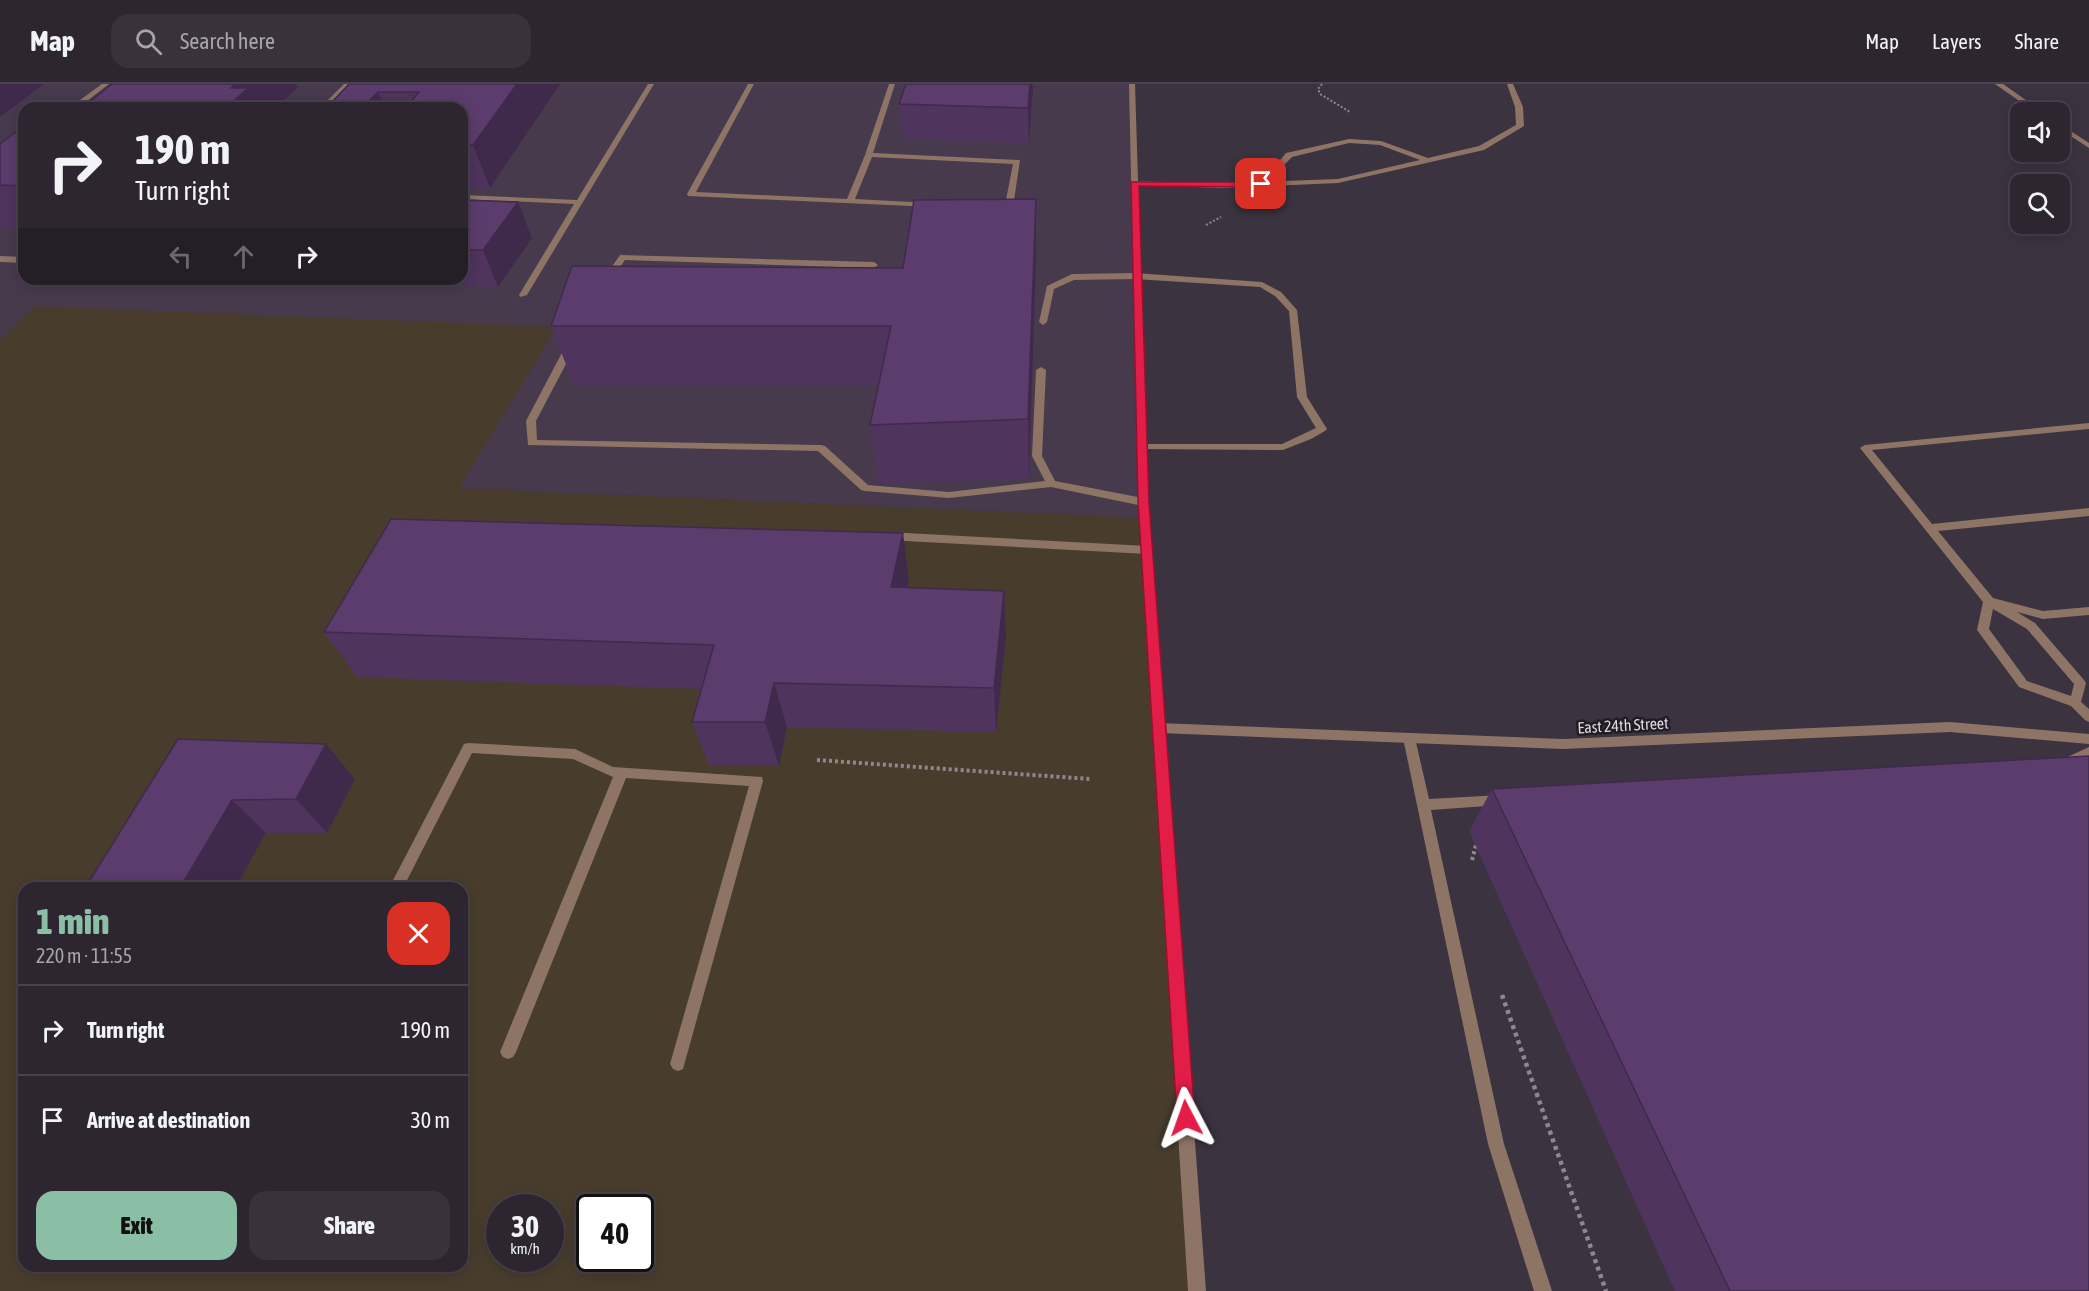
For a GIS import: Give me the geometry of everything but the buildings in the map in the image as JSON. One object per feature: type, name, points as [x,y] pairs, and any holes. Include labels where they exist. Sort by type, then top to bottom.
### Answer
[{"type":"street","points":[[81,102],[105,84]]},
{"type":"street","points":[[330,102],[348,84]]},
{"type":"street","points":[[523,295],[651,84]]},
{"type":"street","points":[[752,84],[691,195],[941,205]]},
{"type":"street","points":[[850,202],[869,155],[892,84]]},
{"type":"street","points":[[1132,84],[1135,276],[1143,502],[1197,1291]]},
{"type":"street","points":[[1134,183],[1224,186],[1338,182],[1481,148],[1520,126],[1519,107],[1510,84]]},
{"type":"street","points":[[1998,84],[2024,102]]},
{"type":"street","points":[[2070,133],[2089,146]]},
{"type":"street","points":[[1280,184],[1280,165],[1289,155],[1349,141],[1381,143],[1430,160]]},
{"type":"street","points":[[869,155],[1017,162],[1009,207],[986,206]]},
{"type":"street","points":[[468,197],[579,202]]},
{"type":"street","points":[[599,291],[623,257],[874,265]]},
{"type":"street","points":[[0,259],[18,260]]},
{"type":"street","points":[[1043,322],[1050,288],[1072,277],[1135,276],[1262,285],[1278,294],[1293,310],[1302,397],[1322,429],[1283,447],[1142,447]]},
{"type":"street","points":[[578,331],[531,422],[532,443],[820,448],[865,488],[949,495],[1051,484],[1143,502]]},
{"type":"street","points":[[1041,370],[1037,456],[1051,484]]},
{"type":"street","points":[[2075,703],[2080,683],[2031,626],[1989,602],[1865,448],[2089,426]]},
{"type":"street","points":[[1929,528],[2089,512]]},
{"type":"street","points":[[875,535],[1146,550]]},
{"type":"street","points":[[1989,602],[2043,615],[2089,611]]},
{"type":"street","points":[[1989,602],[1983,630],[2023,684],[2075,703],[2089,717]]},
{"type":"street","name":"East 24th Street","points":[[1159,728],[1563,744],[1950,727],[2089,738]]},
{"type":"street","points":[[1409,738],[1496,1144],[1543,1291]]},
{"type":"street","points":[[399,882],[468,748],[576,754],[611,771],[757,781],[678,1064]]},
{"type":"street","points":[[2053,764],[2072,762],[2089,752]]},
{"type":"street","points":[[508,1052],[622,772]]},
{"type":"street","points":[[1424,805],[1520,799]]},
{"type":"path","points":[[817,760],[1090,779]]},
{"type":"path","points":[[1470,870],[1478,838]]},
{"type":"path","points":[[1500,989],[1528,1076],[1606,1291]]},
{"type":"shaded area","points":[[0,84],[1132,84],[1145,518],[458,488],[0,339]]},
{"type":"shaded area","points":[[36,306],[557,327],[459,488],[1145,518],[1197,1291],[0,1291],[0,339]]},
{"type":"route","points":[[1186,1118],[1143,502],[1134,183],[1224,186],[1261,184]]}]
